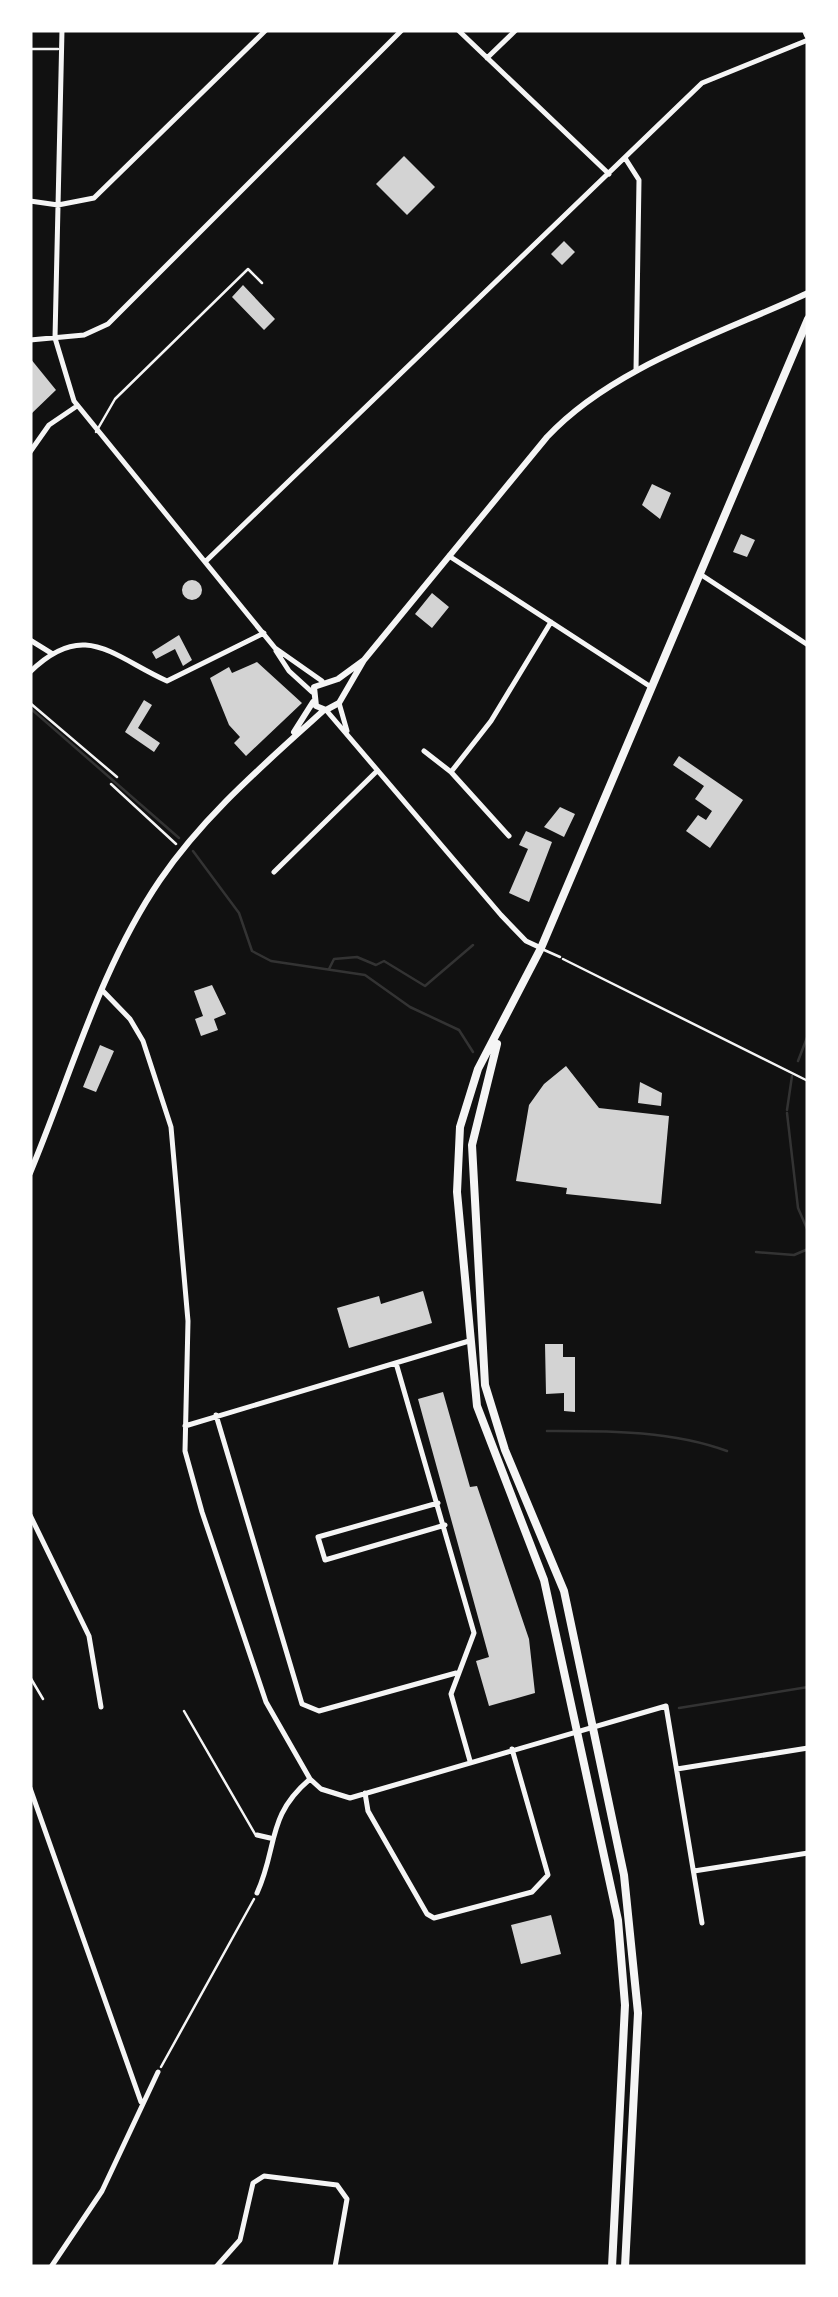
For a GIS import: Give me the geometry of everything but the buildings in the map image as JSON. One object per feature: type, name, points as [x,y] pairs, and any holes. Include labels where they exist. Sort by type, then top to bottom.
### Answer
[{"type":"main road","points":[[612,2267],[625,2005],[613,1888],[544,1580],[477,1406],[456,1192],[460,1128],[478,1069],[500,1034],[541,948],[808,319]]},
{"type":"main road","points":[[500,1034],[472,1144],[486,1385],[505,1450],[564,1591],[624,1876],[638,2013],[625,2267]]},
{"type":"street","points":[[62,30],[56,338],[64,376],[77,406],[96,432],[264,633],[289,671],[312,692],[313,702],[290,738]]},
{"type":"street","points":[[30,201],[58,204],[94,198],[266,30]]},
{"type":"street","points":[[30,340],[84,335],[108,324],[402,30]]},
{"type":"street","points":[[458,30],[608,174]]},
{"type":"street","points":[[487,58],[516,30]]},
{"type":"street","points":[[204,562],[715,74],[807,35]]},
{"type":"street","points":[[624,158],[639,180],[636,372]]},
{"type":"street","points":[[350,738],[338,703],[340,693],[567,416],[636,372],[808,293]]},
{"type":"street","points":[[30,452],[49,425],[77,406]]},
{"type":"street","points":[[449,556],[651,688]]},
{"type":"street","points":[[700,574],[808,644]]},
{"type":"street","points":[[451,772],[491,721],[550,622]]},
{"type":"street","points":[[30,672],[52,653],[80,643],[97,645],[167,680],[264,633]]},
{"type":"street","points":[[30,640],[52,653]]},
{"type":"street","points":[[275,648],[322,682],[332,682],[364,660]]},
{"type":"street","points":[[312,692],[322,682]]},
{"type":"street","points":[[332,682],[340,693]]},
{"type":"street","points":[[313,702],[326,710],[526,941],[541,948]]},
{"type":"street","points":[[30,1172],[130,928],[183,848],[290,738],[338,703]]},
{"type":"street","points":[[424,751],[451,772],[509,836]]},
{"type":"street","points":[[274,872],[378,770]]},
{"type":"street","points":[[102,990],[130,1019],[143,1041],[171,1127],[187,1300],[186,1426],[190,1472],[259,1688],[310,1778],[336,1796],[350,1798],[666,1706],[702,1923]]},
{"type":"street","points":[[186,1426],[469,1341]]},
{"type":"street","points":[[396,1363],[474,1633],[451,1694],[470,1761]]},
{"type":"street","points":[[216,1415],[302,1704],[319,1711],[456,1673]]},
{"type":"street","points":[[438,1503],[318,1537],[325,1560],[445,1526]]},
{"type":"street","points":[[30,1515],[89,1636],[101,1707]]},
{"type":"street","points":[[677,1769],[808,1748]]},
{"type":"street","points":[[365,1792],[368,1812],[427,1914],[434,1918],[530,1892],[548,1875],[512,1749]]},
{"type":"street","points":[[257,1893],[271,1862],[270,1838],[286,1802],[310,1778]]},
{"type":"street","points":[[30,1788],[141,2102]]},
{"type":"street","points":[[256,1835],[270,1838]]},
{"type":"street","points":[[694,1871],[808,1852]]},
{"type":"street","points":[[51,2267],[102,2191],[158,2072]]},
{"type":"street","points":[[216,2267],[240,2240],[253,2184],[264,2176],[338,2185],[344,2190],[347,2199],[335,2267]]},
{"type":"lane","points":[[30,49],[62,50]]},
{"type":"lane","points":[[96,432],[115,398],[248,268],[262,283]]},
{"type":"lane","points":[[541,948],[560,957]]},
{"type":"lane","points":[[30,1677],[42,1699]]},
{"type":"lane","points":[[184,1711],[256,1835]]},
{"type":"path","points":[[30,703],[117,777]]},
{"type":"path","points":[[111,784],[183,848]]},
{"type":"path","points":[[560,957],[808,1081]]},
{"type":"path","points":[[158,2072],[257,1893]]},
{"type":"waterway","points":[[30,708],[179,838]]},
{"type":"waterway","points":[[193,851],[239,913],[252,951],[271,961],[365,975],[410,1007],[459,1030],[473,1052]]},
{"type":"waterway","points":[[329,969],[334,959],[357,957],[376,965],[384,961],[425,986],[473,945]]},
{"type":"waterway","points":[[798,1061],[808,1035]]},
{"type":"waterway","points":[[787,1110],[792,1076]]},
{"type":"waterway","points":[[787,1113],[798,1208],[808,1231]]},
{"type":"waterway","points":[[756,1252],[794,1255],[808,1249]]},
{"type":"waterway","points":[[547,1431],[661,1435],[727,1451]]},
{"type":"waterway","points":[[679,1708],[808,1687]]}]
